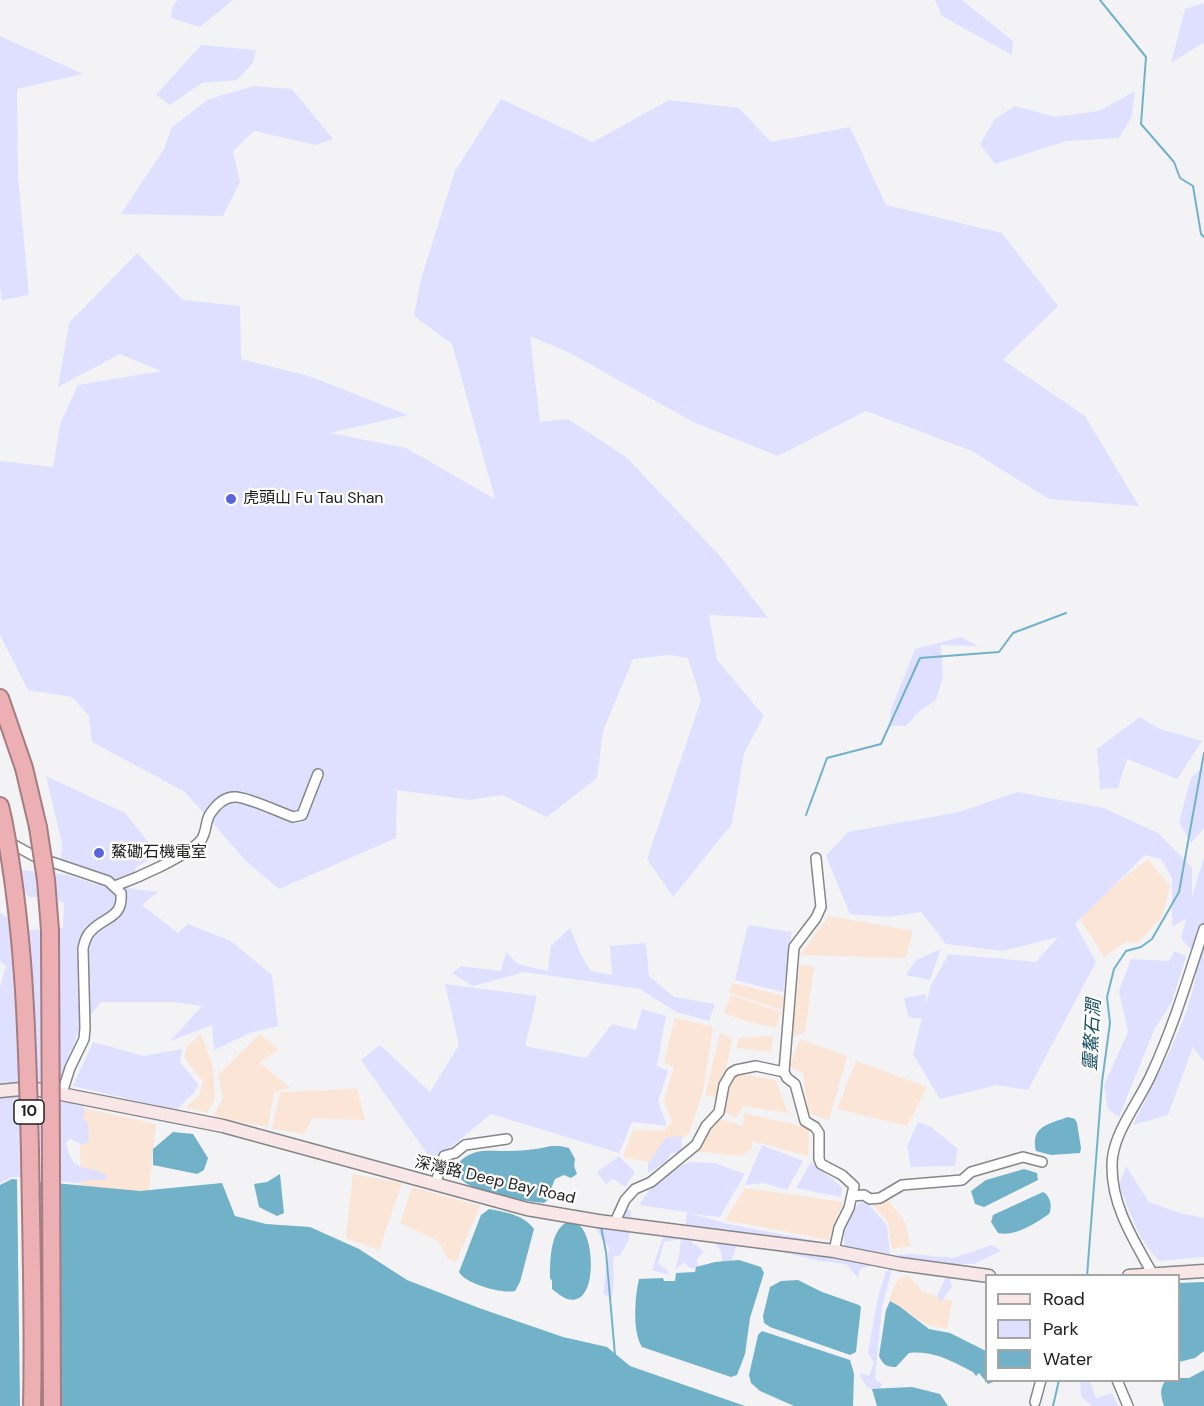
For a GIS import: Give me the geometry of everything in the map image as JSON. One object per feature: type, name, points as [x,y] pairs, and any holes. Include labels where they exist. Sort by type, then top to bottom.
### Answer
[{"type":"highway","name":"10","points":[[0,698],[24,768],[38,827],[46,880],[50,940],[52,1406]]},
{"type":"highway","name":"10","points":[[1,813],[16,896],[25,986],[32,1267],[32,1406]]},
{"type":"street","points":[[115,886],[163,866],[200,840],[205,833],[206,821],[221,801],[236,797],[293,817],[302,815],[318,774]]},
{"type":"street","points":[[0,837],[34,856],[108,881],[121,893],[121,902],[115,915],[92,929],[83,948],[84,1039],[70,1068],[62,1093]]},
{"type":"street","points":[[816,858],[821,907],[816,918],[794,946],[784,1072],[787,1078],[795,1084],[805,1121],[819,1133],[821,1164],[842,1175],[854,1186],[849,1208],[839,1228],[834,1251]]},
{"type":"street","points":[[1152,1273],[1128,1231],[1117,1199],[1112,1169],[1113,1152],[1150,1076],[1176,1013],[1204,929]]},
{"type":"street","points":[[615,1222],[625,1200],[635,1189],[651,1182],[696,1145],[706,1126],[719,1112],[724,1085],[731,1073],[756,1066],[784,1072]]},
{"type":"street","name":"深灣路 Deep Bay Road","points":[[0,1091],[31,1088],[223,1126],[527,1209],[834,1251],[900,1264],[985,1275]]},
{"type":"street","points":[[435,1185],[444,1156],[455,1153],[465,1144],[507,1139]]},
{"type":"street","points":[[852,1196],[880,1198],[902,1185],[962,1180],[971,1172],[1023,1157],[1042,1162]]},
{"type":"street","points":[[1140,1274],[1204,1271]]},
{"type":"street","points":[[1035,1402],[1040,1382]]},
{"type":"street","points":[[1118,1382],[1128,1406]]},
{"type":"shaded area","points":[[1148,859],[1170,886],[1162,917],[1138,943],[1127,941],[1104,957],[1077,914]]},
{"type":"shaded area","points":[[829,916],[913,931],[906,958],[800,955]]},
{"type":"shaded area","points":[[800,965],[814,966],[805,1032],[791,1038]]},
{"type":"shaded area","points":[[732,983],[785,996],[782,1010],[730,993]]},
{"type":"shaded area","points":[[731,995],[781,1012],[776,1028],[724,1013]]},
{"type":"shaded area","points":[[675,1018],[713,1027],[703,1091],[689,1134],[648,1162],[623,1157],[633,1130],[664,1131],[672,1122],[664,1100],[674,1067],[664,1062]]},
{"type":"shaded area","points":[[720,1033],[732,1039],[721,1098],[705,1095]]},
{"type":"shaded area","points":[[201,1034],[213,1067],[215,1098],[207,1113],[186,1107],[199,1096],[203,1082],[185,1059],[186,1047]]},
{"type":"shaded area","points":[[260,1034],[279,1050],[259,1062],[290,1088],[274,1092],[268,1127],[213,1117],[223,1098],[218,1075]]},
{"type":"shaded area","points":[[773,1036],[771,1052],[736,1048],[739,1038]]},
{"type":"shaded area","points":[[800,1039],[847,1056],[829,1120],[808,1113],[803,1073],[790,1066]]},
{"type":"shaded area","points":[[856,1061],[927,1087],[907,1126],[837,1109]]},
{"type":"shaded area","points":[[735,1073],[776,1080],[788,1113],[743,1106],[736,1118],[723,1111]]},
{"type":"shaded area","points":[[357,1089],[365,1120],[312,1118],[304,1134],[272,1129],[280,1092]]},
{"type":"shaded area","points":[[79,1107],[156,1124],[148,1197],[81,1190]]},
{"type":"shaded area","points":[[744,1113],[809,1128],[808,1156],[752,1141],[752,1149],[740,1156],[693,1151],[718,1118],[743,1126]]},
{"type":"shaded area","points":[[353,1174],[402,1183],[379,1250],[346,1238]]},
{"type":"shaded area","points":[[412,1187],[480,1206],[456,1262],[448,1259],[438,1241],[400,1223]]},
{"type":"shaded area","points":[[745,1188],[843,1202],[829,1240],[725,1220]]},
{"type":"shaded area","points":[[888,1200],[905,1222],[911,1246],[892,1249],[888,1222],[873,1205]]},
{"type":"shaded area","points":[[908,1275],[923,1292],[952,1301],[947,1329],[926,1324],[889,1300],[898,1279]]},
{"type":"green space","points":[[177,0],[233,0],[200,27],[171,18],[172,8]]},
{"type":"green space","points":[[935,0],[962,0],[1013,41],[1012,55],[942,16]]},
{"type":"green space","points":[[1204,3],[1204,45],[1203,43],[1171,63],[1185,9]]},
{"type":"green space","points":[[0,36],[83,74],[17,89],[18,176],[29,295],[2,300],[0,288]]},
{"type":"green space","points":[[201,45],[256,50],[253,63],[237,80],[202,83],[170,105],[156,95]]},
{"type":"green space","points":[[254,86],[292,89],[333,139],[316,145],[254,131],[233,151],[240,182],[223,216],[121,214],[164,149],[172,127],[209,99]]},
{"type":"green space","points":[[1135,91],[1132,116],[1119,138],[1066,141],[995,164],[980,144],[995,119],[1015,106],[1055,117],[1099,111]]},
{"type":"green space","points":[[501,99],[593,142],[669,100],[739,108],[771,142],[850,127],[886,205],[1002,233],[1058,306],[1003,360],[1085,416],[1139,506],[1049,499],[972,451],[866,411],[778,456],[693,422],[570,353],[530,336],[540,422],[568,419],[626,457],[721,557],[768,618],[709,615],[717,660],[764,716],[744,753],[732,824],[673,897],[647,859],[701,700],[688,658],[668,655],[633,659],[603,731],[597,778],[547,817],[502,795],[470,800],[397,790],[396,838],[279,889],[246,861],[185,792],[92,742],[89,716],[72,697],[28,690],[0,635],[0,461],[53,467],[60,424],[78,385],[161,371],[120,354],[58,387],[69,323],[137,253],[183,300],[240,306],[241,359],[309,376],[408,415],[330,433],[406,448],[495,499],[452,344],[414,316],[421,279],[455,171]]},
{"type":"green space","points":[[961,637],[978,646],[941,645],[943,677],[936,700],[920,711],[906,726],[891,726],[890,712],[915,649]]},
{"type":"green space","points":[[1140,717],[1160,729],[1202,741],[1177,779],[1127,759],[1118,788],[1100,789],[1097,749]]},
{"type":"green space","points":[[1204,766],[1204,828],[1191,843],[1179,822],[1191,778]]},
{"type":"green space","points":[[46,776],[125,813],[159,855],[136,867],[129,888],[158,892],[142,905],[178,933],[188,924],[231,941],[272,975],[278,1026],[250,1033],[214,1050],[212,1025],[170,1041],[202,1006],[175,1002],[101,1002],[79,1030],[58,1088],[0,1088],[0,987],[6,966],[0,961],[0,913],[30,930],[63,928],[64,903],[44,897],[29,897],[17,883],[22,870],[68,875],[95,884],[103,874],[61,860],[62,843]]},
{"type":"green space","points":[[1017,792],[1104,808],[1158,833],[1192,867],[1192,897],[1204,857],[1204,1062],[1193,1047],[1168,1115],[1133,1125],[1183,1020],[1191,998],[1197,957],[1181,938],[1186,919],[1172,927],[1172,878],[1161,859],[1145,855],[1075,924],[1096,962],[1028,1090],[997,1085],[940,1099],[913,1054],[922,1018],[908,1016],[904,998],[926,994],[926,1004],[931,985],[949,954],[1036,962],[1058,937],[1003,951],[946,944],[921,912],[889,917],[850,914],[826,856],[848,832],[959,812]]},
{"type":"green space","points":[[748,925],[792,932],[783,992],[735,980]]},
{"type":"green space","points":[[570,928],[582,957],[591,971],[612,975],[610,946],[646,943],[649,976],[674,997],[715,1004],[709,1021],[676,1012],[640,989],[525,972],[473,986],[452,973],[461,966],[501,971],[506,952],[518,964],[548,971],[551,946]]},
{"type":"green space","points":[[941,949],[930,980],[906,975],[916,960]]},
{"type":"green space","points":[[1174,951],[1186,956],[1172,1002],[1155,1028],[1119,1117],[1108,1109],[1104,1085],[1128,1032],[1119,991],[1131,959],[1169,961]]},
{"type":"green space","points":[[445,984],[537,996],[525,1046],[586,1058],[612,1024],[636,1030],[642,1009],[666,1016],[657,1066],[668,1071],[658,1101],[667,1126],[632,1122],[619,1153],[491,1114],[433,1162],[361,1060],[380,1045],[430,1092],[459,1045]]},
{"type":"green space","points":[[93,1042],[144,1056],[182,1049],[180,1062],[199,1085],[177,1110],[73,1086]]},
{"type":"green space","points":[[10,1092],[70,1097],[75,1105],[82,1103],[85,1110],[83,1118],[88,1124],[89,1141],[84,1145],[70,1139],[66,1143],[69,1154],[77,1165],[100,1172],[107,1176],[106,1180],[88,1180],[78,1183],[12,1177],[0,1183],[0,1094]]},
{"type":"green space","points":[[918,1122],[931,1127],[958,1149],[955,1166],[911,1167],[907,1146]]},
{"type":"green space","points":[[681,1136],[682,1154],[671,1153],[666,1162],[648,1173],[648,1164],[665,1138]]},
{"type":"green space","points":[[762,1145],[803,1161],[787,1190],[764,1183],[745,1185]]},
{"type":"green space","points":[[619,1156],[635,1172],[625,1187],[613,1179],[606,1184],[597,1172]]},
{"type":"green space","points":[[689,1162],[715,1163],[745,1174],[720,1217],[692,1214],[728,1224],[827,1243],[833,1255],[876,1264],[860,1269],[858,1278],[846,1264],[820,1261],[738,1242],[730,1265],[723,1266],[720,1250],[713,1241],[685,1232],[687,1212],[639,1205],[658,1177]]},
{"type":"green space","points":[[811,1162],[842,1187],[841,1197],[796,1188]]},
{"type":"green space","points":[[1126,1166],[1149,1202],[1180,1213],[1204,1218],[1204,1257],[1159,1261],[1152,1253],[1135,1225],[1119,1185]]},
{"type":"green space","points":[[864,1199],[887,1225],[890,1256],[844,1249],[844,1218]]},
{"type":"green space","points":[[624,1208],[631,1211],[629,1240],[620,1255],[613,1257],[612,1298],[603,1294],[609,1248],[597,1231],[598,1223],[624,1223]]},
{"type":"green space","points":[[681,1233],[704,1252],[697,1259],[699,1269],[690,1268],[684,1262],[675,1270],[681,1239],[664,1242],[658,1263],[667,1270],[669,1275],[652,1270],[664,1234]]},
{"type":"green space","points":[[992,1245],[1001,1251],[974,1264],[962,1264],[949,1275],[952,1287],[941,1302],[937,1296],[945,1279],[939,1263],[894,1260],[895,1255],[912,1254],[953,1258]]},
{"type":"green space","points":[[892,1269],[882,1307],[875,1379],[882,1384],[880,1388],[912,1387],[940,1394],[948,1406],[877,1406],[872,1389],[867,1387],[860,1376],[861,1373],[869,1376],[874,1363],[868,1353],[877,1301],[886,1271]]},
{"type":"green space","points":[[1080,1382],[1090,1382],[1096,1398],[1112,1393],[1118,1406],[1092,1406],[1081,1396]]},
{"type":"water","points":[[1068,1117],[1075,1119],[1077,1123],[1080,1153],[1051,1155],[1036,1151],[1038,1131],[1048,1124]]},
{"type":"water","points":[[173,1132],[193,1134],[208,1158],[204,1170],[197,1174],[153,1165],[153,1149]]},
{"type":"water","points":[[551,1146],[569,1148],[575,1159],[574,1166],[577,1174],[571,1178],[564,1175],[555,1179],[550,1198],[544,1203],[490,1193],[464,1182],[457,1174],[456,1165],[473,1153],[528,1150]]},
{"type":"water","points":[[1024,1169],[1037,1173],[1038,1180],[984,1207],[975,1204],[971,1191],[986,1180]]},
{"type":"water","points":[[280,1174],[284,1213],[277,1216],[259,1207],[254,1184],[267,1182]]},
{"type":"water","points":[[12,1179],[140,1191],[222,1183],[235,1216],[266,1224],[310,1227],[359,1249],[407,1280],[563,1337],[607,1347],[630,1366],[745,1406],[0,1406],[0,1185]]},
{"type":"water","points":[[1043,1192],[1050,1201],[1049,1214],[1018,1231],[998,1233],[991,1222],[993,1215]]},
{"type":"water","points":[[489,1209],[520,1217],[534,1229],[520,1282],[515,1291],[485,1287],[469,1280],[459,1272],[481,1215]]},
{"type":"water","points":[[567,1222],[580,1226],[585,1233],[591,1257],[589,1283],[584,1293],[577,1299],[567,1299],[552,1289],[550,1278],[554,1239],[561,1226]]},
{"type":"water","points":[[739,1260],[761,1267],[764,1273],[750,1318],[745,1354],[737,1375],[731,1377],[642,1347],[636,1323],[636,1295],[639,1279],[663,1278],[664,1281],[675,1281],[676,1273],[695,1272],[696,1267],[715,1262]]},
{"type":"water","points":[[798,1280],[861,1307],[856,1352],[850,1355],[764,1323],[763,1316],[770,1287],[781,1281]]},
{"type":"water","points":[[1204,1282],[1204,1351],[1195,1358],[1180,1362],[1180,1283]]},
{"type":"water","points":[[890,1301],[929,1329],[950,1333],[985,1350],[985,1380],[979,1373],[976,1376],[973,1372],[949,1360],[926,1353],[909,1353],[896,1367],[886,1365],[879,1356],[886,1310]]},
{"type":"water","points":[[762,1331],[850,1360],[854,1374],[853,1406],[794,1406],[760,1391],[751,1383],[749,1375],[758,1335]]},
{"type":"water","points":[[1204,1370],[1204,1406],[1164,1406],[1161,1393],[1164,1382],[1180,1382],[1180,1378],[1189,1378]]},
{"type":"water","points":[[912,1387],[940,1394],[948,1406],[877,1406],[872,1389]]},
{"type":"pier","points":[[17,1177],[35,1178],[37,1406],[20,1406]]},
{"type":"waterway","name":"靈鰲石澗","points":[[1100,0],[1146,57],[1141,124],[1174,162],[1180,178],[1193,186],[1201,234],[1204,237]]},
{"type":"waterway","points":[[806,815],[827,758],[881,744],[920,658],[999,652],[1013,633],[1066,613]]},
{"type":"waterway","name":"靈鰲石澗","points":[[1087,1274],[1102,1082],[1110,1023],[1107,997],[1114,969],[1126,951],[1141,947],[1152,939],[1179,892],[1204,753]]},
{"type":"waterway","points":[[601,1227],[606,1252],[615,1355]]},
{"type":"waterway","name":"靈鰲石澗","points":[[1053,1406],[1059,1382]]},
{"type":"place","name":"虎頭山 Fu Tau Shan","points":[[231,499]]},
{"type":"place","name":"鰲磡石機電室","points":[[99,853]]}]
